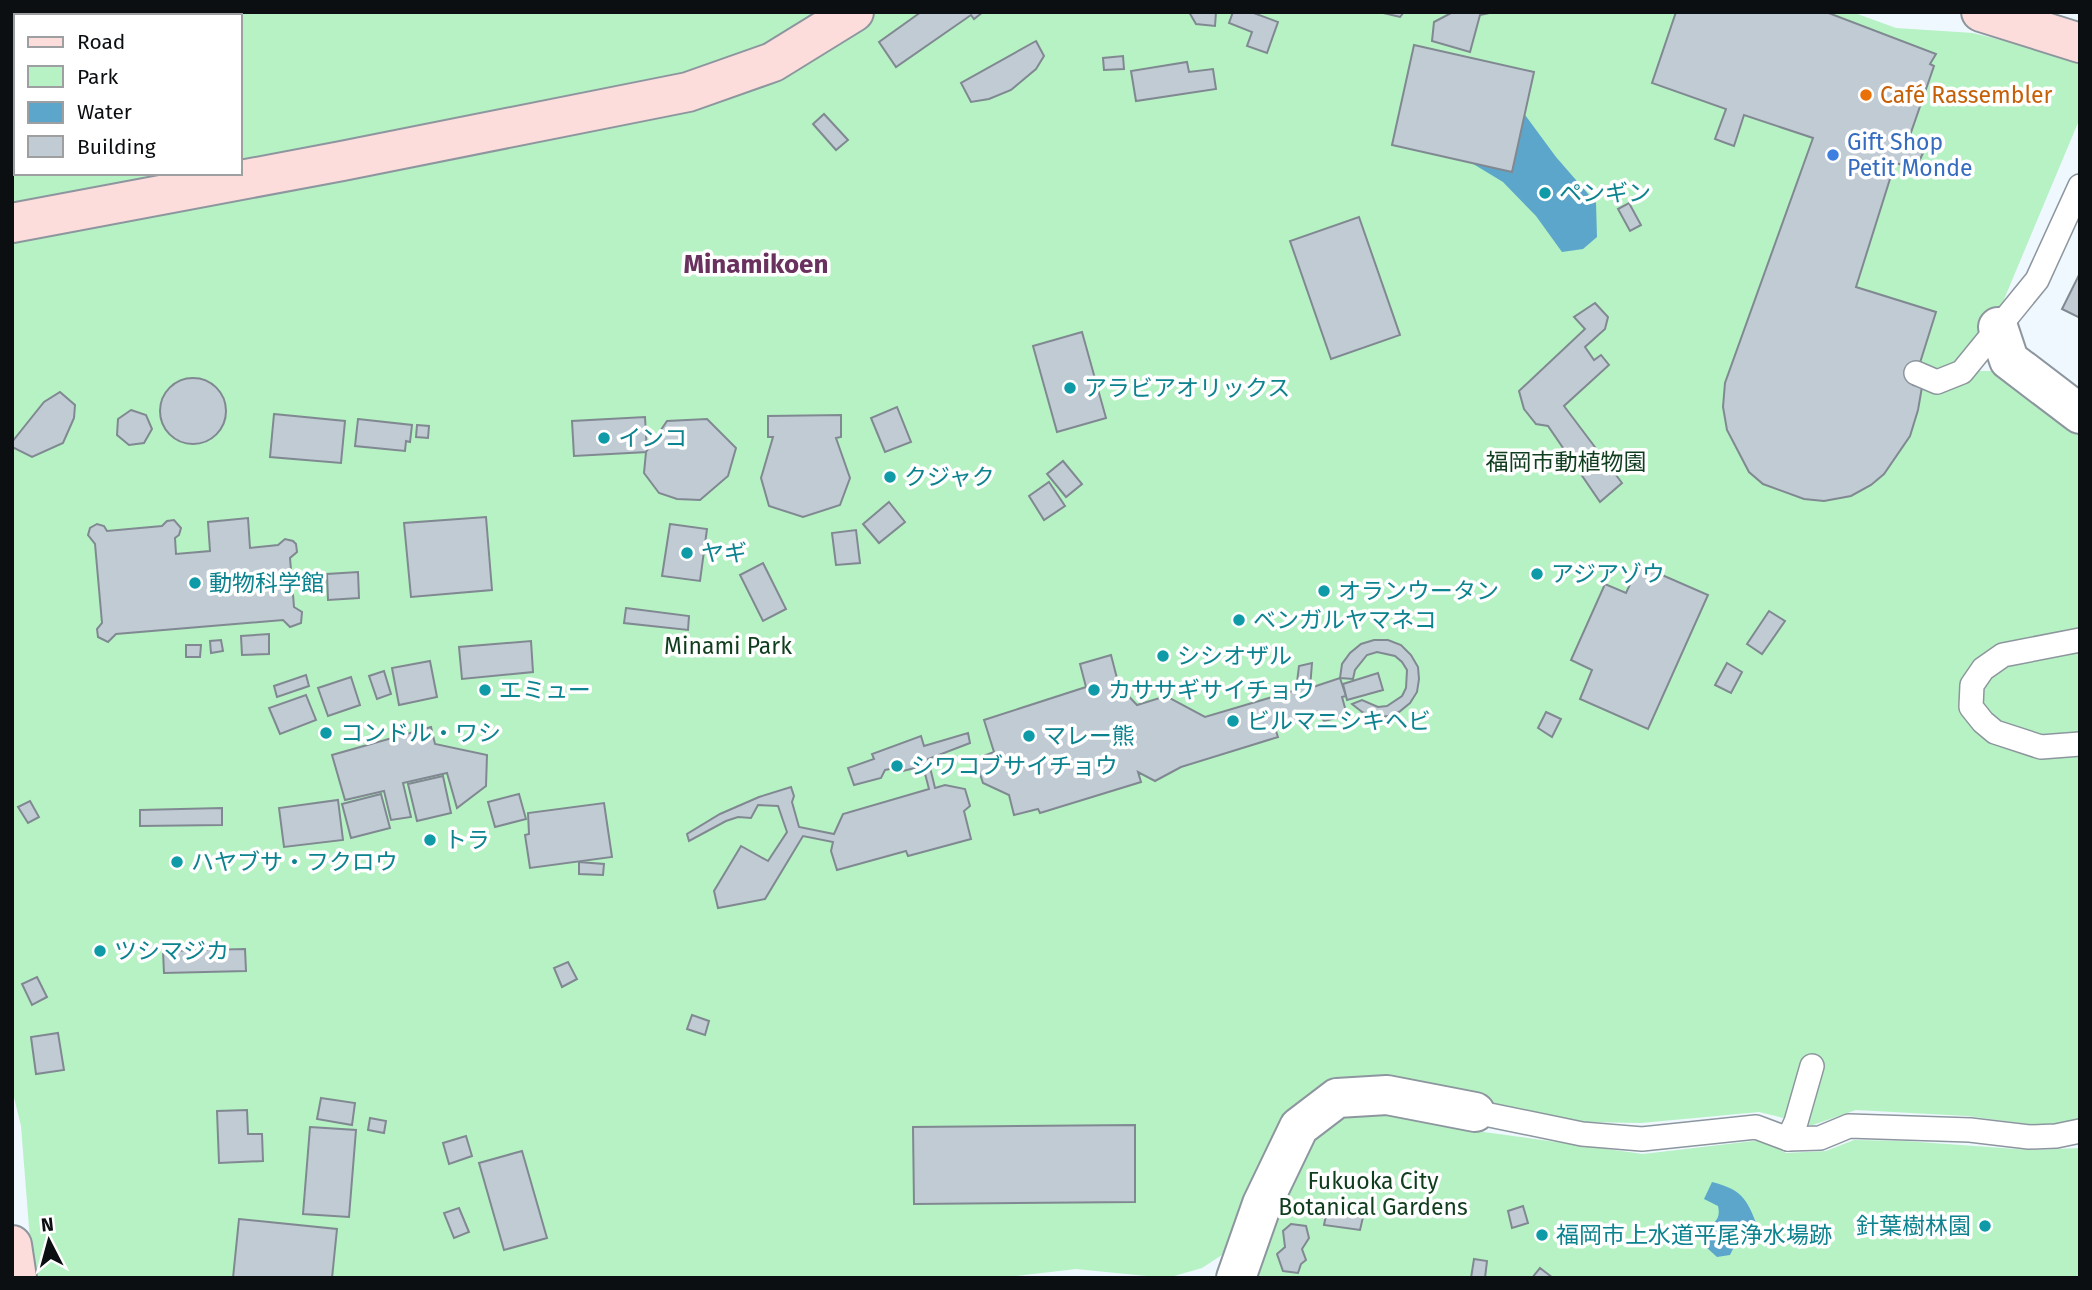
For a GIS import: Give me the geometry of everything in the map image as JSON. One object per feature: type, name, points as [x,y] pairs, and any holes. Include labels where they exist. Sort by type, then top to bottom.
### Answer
[{"type":"street","points":[[12,223],[329,164],[688,92],[773,62],[854,12]]},
{"type":"street","points":[[1981,12],[2080,43]]},
{"type":"street","points":[[1998,327],[2009,360],[2080,414]]},
{"type":"street","points":[[1236,1278],[1262,1203],[1299,1126],[1337,1098],[1387,1095],[1475,1112]]},
{"type":"street","points":[[12,1245],[17,1278]]},
{"type":"lane","points":[[1916,373],[1937,382],[1962,372],[2036,280],[2080,186]]},
{"type":"lane","points":[[2080,640],[2003,655],[1983,669],[1972,685],[1971,707],[1995,732],[2041,747],[2080,744]]},
{"type":"lane","points":[[1788,1139],[1796,1122],[1812,1066]]},
{"type":"lane","points":[[1475,1112],[1582,1134],[1642,1139],[1756,1127],[1788,1139],[1820,1138],[1849,1126],[1970,1130],[2029,1137],[2056,1136],[2080,1131]]},
{"type":"green space","name":"Minami Park","points":[[12,12],[1852,12],[1896,28],[1973,33],[2069,57],[2080,63],[2080,118],[1974,371],[1999,371],[2080,428],[2080,1124],[2028,1124],[1967,1116],[1856,1110],[1813,1125],[1800,1125],[1800,1122],[1759,1112],[1641,1123],[1587,1122],[1395,1086],[1278,1134],[1262,1159],[1228,1251],[1202,1268],[1167,1278],[1076,1269],[999,1278],[33,1278],[21,1126],[12,1089]]},
{"type":"green space","name":"Fukuoka City Botanical Gardens","points":[[1381,1108],[1469,1130],[1643,1154],[1762,1140],[1786,1153],[1826,1151],[1854,1140],[2030,1150],[2080,1148],[2080,1278],[1248,1278],[1323,1116]]},
{"type":"water","points":[[1511,96],[1556,157],[1596,203],[1597,237],[1583,249],[1562,252],[1536,216],[1503,182],[1465,159]]},
{"type":"water","points":[[1712,1182],[1731,1189],[1743,1198],[1759,1231],[1758,1235],[1738,1239],[1730,1255],[1717,1257],[1706,1247],[1705,1231],[1719,1214],[1718,1206],[1704,1199]]},
{"type":"building","points":[[921,12],[983,12],[974,19],[971,15],[896,67],[879,42]]},
{"type":"building","points":[[1189,12],[1216,12],[1215,26],[1196,24]]},
{"type":"building","points":[[1233,12],[1251,12],[1278,22],[1267,53],[1247,46],[1252,32],[1229,23]]},
{"type":"building","points":[[1379,12],[1404,12],[1400,17]]},
{"type":"building","points":[[1453,12],[1494,12],[1480,15],[1470,52],[1432,41],[1434,22]]},
{"type":"building","points":[[1676,12],[1826,12],[1936,54],[1930,64],[1934,66],[1906,147],[1923,153],[1916,168],[1895,163],[1856,287],[1936,312],[1913,385],[1922,387],[1918,410],[1910,436],[1884,474],[1851,496],[1824,501],[1804,499],[1763,484],[1749,472],[1727,430],[1723,407],[1725,383],[1813,138],[1744,115],[1734,146],[1715,139],[1726,109],[1652,83]]},
{"type":"building","points":[[1036,41],[1044,56],[1036,69],[1011,90],[989,99],[971,102],[961,83]]},
{"type":"building","points":[[1414,45],[1534,72],[1512,172],[1392,145]]},
{"type":"building","points":[[1123,56],[1124,69],[1104,70],[1103,58]]},
{"type":"building","points":[[1187,62],[1189,72],[1213,69],[1216,89],[1136,101],[1131,71]]},
{"type":"building","points":[[824,114],[848,140],[836,150],[813,124]]},
{"type":"building","points":[[1629,203],[1641,225],[1630,231],[1618,209]]},
{"type":"building","points":[[1359,217],[1400,335],[1331,359],[1290,241]]},
{"type":"building","points":[[2080,273],[2080,318],[2062,309]]},
{"type":"building","points":[[1595,303],[1608,317],[1605,329],[1585,347],[1594,360],[1601,355],[1609,365],[1564,406],[1622,483],[1600,502],[1548,426],[1536,424],[1524,409],[1519,391],[1585,329],[1574,317]]},
{"type":"building","points":[[1082,332],[1106,418],[1057,432],[1033,346]]},
{"type":"building","points":[[186,378],[200,378],[212,383],[221,392],[226,411],[224,424],[217,435],[200,444],[186,444],[174,439],[165,430],[160,418],[160,404],[165,392],[174,383]]},
{"type":"building","points":[[60,392],[75,405],[74,418],[63,443],[32,457],[12,447],[12,442],[44,402]]},
{"type":"building","points":[[897,407],[911,442],[885,452],[871,418]]},
{"type":"building","points":[[131,410],[146,415],[152,429],[144,443],[129,445],[117,435],[118,419]]},
{"type":"building","points":[[274,414],[345,421],[341,463],[270,457]]},
{"type":"building","points":[[841,415],[841,437],[836,438],[850,478],[840,505],[803,517],[769,506],[761,478],[773,437],[768,437],[768,416]]},
{"type":"building","points":[[645,417],[647,452],[574,456],[572,421]]},
{"type":"building","points":[[358,419],[412,425],[410,442],[406,441],[405,451],[355,446]]},
{"type":"building","points":[[707,419],[736,448],[728,476],[700,500],[677,499],[659,493],[644,473],[646,452],[667,421]]},
{"type":"building","points":[[417,425],[429,426],[428,438],[416,437]]},
{"type":"building","points":[[1063,461],[1082,484],[1066,497],[1047,474]]},
{"type":"building","points":[[1049,482],[1065,506],[1044,520],[1029,496]]},
{"type":"building","points":[[889,502],[905,522],[879,543],[863,524]]},
{"type":"building","points":[[486,517],[492,590],[411,597],[404,523]]},
{"type":"building","name":"動物科学館","points":[[248,518],[250,548],[278,545],[285,539],[296,544],[297,552],[290,558],[294,607],[302,612],[301,623],[290,627],[283,620],[116,634],[108,642],[98,637],[97,629],[102,623],[95,544],[88,535],[90,528],[97,524],[104,526],[107,531],[162,526],[167,521],[174,520],[181,528],[175,538],[176,554],[210,551],[208,522]]},
{"type":"building","points":[[670,524],[707,529],[700,581],[662,576]]},
{"type":"building","points":[[856,530],[860,563],[836,565],[832,533]]},
{"type":"building","points":[[763,563],[786,609],[763,621],[740,575]]},
{"type":"building","points":[[1639,565],[1708,595],[1648,729],[1580,699],[1592,670],[1571,660],[1605,584],[1626,593]]},
{"type":"building","points":[[358,572],[359,598],[328,600],[327,574]]},
{"type":"building","points":[[626,608],[689,616],[688,630],[624,623]]},
{"type":"building","points":[[1769,611],[1785,621],[1762,654],[1747,644]]},
{"type":"building","points":[[269,634],[269,654],[242,655],[241,636]]},
{"type":"building","points":[[221,640],[223,651],[211,653],[210,641]]},
{"type":"building","points":[[1388,640],[1401,645],[1418,667],[1417,692],[1410,703],[1399,712],[1388,716],[1374,717],[1352,704],[1362,700],[1378,707],[1387,706],[1402,696],[1406,688],[1407,670],[1395,656],[1377,652],[1367,655],[1355,670],[1353,679],[1340,678],[1342,664],[1350,653],[1361,644]]},
{"type":"building","points":[[531,641],[533,672],[462,679],[459,647]]},
{"type":"building","points":[[186,645],[201,645],[200,657],[186,657]]},
{"type":"building","points":[[1111,655],[1119,686],[1137,705],[1166,696],[1205,717],[1296,690],[1299,666],[1312,663],[1310,688],[1340,678],[1346,696],[1342,697],[1347,715],[1324,721],[1320,715],[1275,728],[1278,737],[1181,767],[1155,781],[1138,772],[1141,782],[1040,813],[1038,809],[1014,815],[1009,795],[983,783],[975,759],[994,752],[984,720],[1086,687],[1080,664]]},
{"type":"building","points":[[430,661],[437,697],[399,705],[392,668]]},
{"type":"building","points":[[1727,663],[1742,672],[1731,693],[1715,685]]},
{"type":"building","points":[[384,671],[391,694],[377,699],[369,676]]},
{"type":"building","points":[[1378,673],[1383,690],[1347,700],[1343,684]]},
{"type":"building","points":[[306,675],[309,686],[277,697],[274,686]]},
{"type":"building","points":[[351,677],[360,705],[328,716],[318,688]]},
{"type":"building","points":[[306,695],[316,720],[280,734],[269,708]]},
{"type":"building","points":[[1546,712],[1561,719],[1552,737],[1538,728]]},
{"type":"building","points":[[431,727],[435,744],[487,755],[486,786],[457,808],[447,773],[403,783],[411,817],[391,820],[384,791],[345,800],[332,755]]},
{"type":"building","points":[[968,733],[970,743],[928,759],[935,788],[945,785],[965,789],[970,806],[964,811],[971,839],[908,856],[906,851],[837,870],[831,851],[833,842],[803,836],[765,899],[718,908],[714,891],[741,846],[768,861],[787,832],[778,806],[758,805],[751,818],[738,817],[726,821],[689,841],[687,834],[720,814],[791,787],[799,827],[834,834],[843,814],[929,789],[923,766],[903,771],[895,768],[885,770],[881,778],[854,785],[848,768],[874,759],[872,754],[921,736],[924,746]]},
{"type":"building","points":[[443,776],[451,813],[417,821],[408,784]]},
{"type":"building","points":[[381,794],[390,828],[351,838],[342,804]]},
{"type":"building","points":[[519,794],[526,819],[495,827],[488,802]]},
{"type":"building","points":[[338,800],[343,840],[284,847],[279,808]]},
{"type":"building","points":[[30,801],[39,817],[28,823],[18,807]]},
{"type":"building","points":[[604,803],[612,857],[530,868],[525,835],[529,834],[528,813]]},
{"type":"building","points":[[222,808],[222,825],[140,826],[140,810]]},
{"type":"building","points":[[579,862],[604,864],[603,875],[579,874]]},
{"type":"building","points":[[245,949],[246,971],[164,973],[163,951]]},
{"type":"building","points":[[568,962],[577,979],[562,987],[554,968]]},
{"type":"building","points":[[37,977],[47,997],[32,1005],[22,984]]},
{"type":"building","points":[[692,1015],[709,1021],[705,1035],[687,1029]]},
{"type":"building","points":[[58,1033],[64,1070],[36,1074],[31,1037]]},
{"type":"building","points":[[321,1098],[355,1103],[352,1125],[317,1119]]},
{"type":"building","points":[[247,1110],[248,1134],[262,1134],[263,1161],[219,1163],[217,1111]]},
{"type":"building","points":[[370,1118],[386,1121],[384,1133],[368,1130]]},
{"type":"building","points":[[1135,1125],[1135,1202],[914,1204],[913,1127]]},
{"type":"building","points":[[310,1127],[356,1130],[349,1217],[303,1214]]},
{"type":"building","points":[[466,1136],[472,1156],[449,1164],[443,1143]]},
{"type":"building","points":[[522,1151],[547,1238],[504,1250],[479,1163]]},
{"type":"building","points":[[1523,1206],[1528,1223],[1512,1228],[1508,1211]]},
{"type":"building","points":[[459,1208],[469,1232],[454,1238],[444,1213]]},
{"type":"building","points":[[1327,1211],[1363,1217],[1360,1230],[1324,1225]]},
{"type":"building","points":[[239,1219],[337,1229],[332,1278],[233,1278]]},
{"type":"building","points":[[1291,1224],[1306,1226],[1309,1238],[1302,1249],[1306,1260],[1301,1264],[1298,1273],[1283,1271],[1277,1254],[1285,1247],[1283,1231]]},
{"type":"building","points":[[1474,1259],[1487,1261],[1485,1278],[1471,1278]]},
{"type":"building","points":[[1540,1268],[1553,1278],[1532,1278]]},
{"type":"place","name":"Café Rassembler","points":[[1866,95]]},
{"type":"place","name":"Gift Shop Petit Monde","points":[[1833,155]]},
{"type":"place","name":"ペンギン","points":[[1545,193]]},
{"type":"place","name":"アラビアオリックス","points":[[1070,388]]},
{"type":"place","name":"インコ","points":[[604,438]]},
{"type":"place","name":"クジャク","points":[[890,477]]},
{"type":"place","name":"ヤギ","points":[[687,553]]},
{"type":"place","name":"アジアゾウ","points":[[1537,574]]},
{"type":"place","name":"動物科学館","points":[[195,583]]},
{"type":"place","name":"オランウータン","points":[[1324,591]]},
{"type":"place","name":"ベンガルヤマネコ","points":[[1239,620]]},
{"type":"place","name":"シシオザル","points":[[1163,656]]},
{"type":"place","name":"エミュー","points":[[485,690]]},
{"type":"place","name":"カササギサイチョウ","points":[[1094,690]]},
{"type":"place","name":"ビルマニシキヘビ","points":[[1233,721]]},
{"type":"place","name":"コンドル・ワシ","points":[[326,733]]},
{"type":"place","name":"マレー熊","points":[[1029,736]]},
{"type":"place","name":"シワコブサイチョウ","points":[[897,766]]},
{"type":"place","name":"トラ","points":[[430,840]]},
{"type":"place","name":"ハヤブサ・フクロウ","points":[[177,862]]},
{"type":"place","name":"ツシマジカ","points":[[100,951]]},
{"type":"place","name":"針葉樹林園","points":[[1985,1226]]},
{"type":"place","name":"福岡市上水道平尾浄水場跡","points":[[1542,1235]]},
{"type":"district","name":"Minamikoen","points":[[756,264]]},
{"type":"park label","name":"福岡市動植物園","points":[[1566,462]]}]
